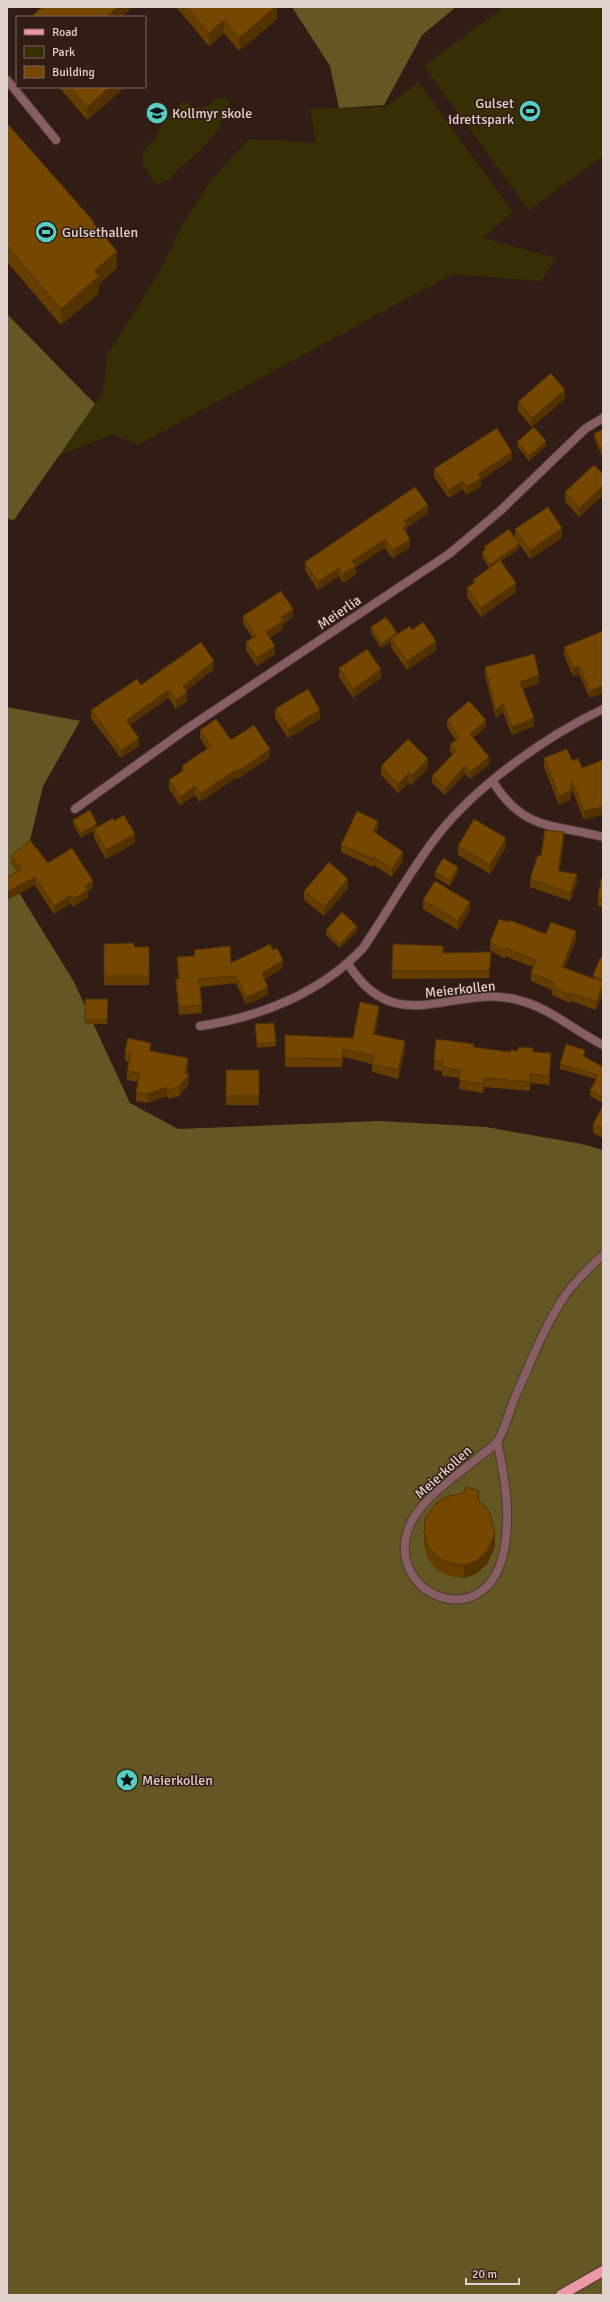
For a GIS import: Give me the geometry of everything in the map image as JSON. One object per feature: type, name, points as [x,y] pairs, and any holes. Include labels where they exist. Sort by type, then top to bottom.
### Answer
[{"type":"main road","points":[[561,2295],[603,2272]]},
{"type":"street","points":[[7,80],[56,140]]},
{"type":"street","name":"Meierlia","points":[[76,809],[188,728],[449,554],[500,511],[585,429],[603,418]]},
{"type":"street","points":[[200,1026],[225,1022],[278,1005],[299,996],[348,964],[363,948],[438,835],[461,811],[493,782],[547,740],[603,709]]},
{"type":"street","points":[[493,782],[512,808],[525,817],[556,828],[603,837]]},
{"type":"street","name":"Meierkollen","points":[[348,964],[365,986],[386,999],[396,1003],[428,1006],[482,997],[514,999],[552,1014],[603,1045]]},
{"type":"street","name":"Meierkollen","points":[[497,1442],[507,1505],[505,1545],[496,1573],[486,1586],[474,1596],[462,1600],[449,1600],[434,1595],[420,1585],[411,1572],[406,1557],[409,1527],[419,1511],[432,1497],[497,1442],[541,1339],[566,1294],[583,1274],[603,1255]]},
{"type":"green space","name":"Gulset idrettspark","points":[[504,7],[603,7],[603,156],[529,210],[424,66]]},
{"type":"green space","points":[[418,82],[513,212],[483,238],[556,258],[541,281],[452,274],[138,445],[114,434],[59,455],[103,393],[107,355],[159,273],[182,225],[212,179],[249,139],[316,143],[310,109],[387,107]]},
{"type":"green space","points":[[216,98],[226,98],[229,103],[221,124],[213,136],[204,147],[179,169],[170,180],[156,184],[144,167],[142,152],[155,139],[160,127],[173,111],[185,101],[193,109],[208,106]]},
{"type":"shaded area","points":[[292,7],[456,7],[422,35],[384,105],[339,108],[330,66]]},
{"type":"shaded area","points":[[7,314],[95,404],[14,520],[7,519]]},
{"type":"shaded area","points":[[7,707],[80,721],[43,786],[18,891],[74,982],[130,1103],[178,1129],[379,1121],[486,1127],[582,1144],[603,1150],[603,2295],[7,2295]]},
{"type":"building","points":[[42,7],[118,7],[107,16],[32,16]]},
{"type":"building","points":[[187,7],[275,7],[239,38],[224,20],[209,33]]},
{"type":"building","points":[[71,88],[109,88],[87,107]]},
{"type":"building","name":"Gulsethallen","points":[[7,123],[94,222],[93,223],[117,251],[94,271],[99,276],[61,309],[7,246]]},
{"type":"building","points":[[551,373],[565,390],[532,418],[518,402]]},
{"type":"building","points":[[534,427],[546,441],[529,456],[517,442]]},
{"type":"building","points":[[497,428],[512,452],[478,474],[481,478],[467,487],[463,481],[449,490],[434,469]]},
{"type":"building","points":[[603,429],[603,453],[594,434]]},
{"type":"building","points":[[594,465],[603,474],[603,486],[579,508],[565,492]]},
{"type":"building","points":[[415,487],[428,505],[404,521],[407,525],[403,528],[410,539],[393,550],[385,539],[352,561],[356,566],[343,574],[339,568],[318,582],[305,562]]},
{"type":"building","points":[[548,507],[562,528],[530,550],[515,529]]},
{"type":"building","points":[[509,529],[519,544],[490,565],[482,552],[486,549],[484,547]]},
{"type":"building","points":[[500,560],[516,583],[481,608],[467,588],[475,582],[473,580]]},
{"type":"building","points":[[281,591],[293,609],[281,617],[283,621],[266,632],[275,646],[257,658],[246,642],[256,636],[243,616]]},
{"type":"building","points":[[386,617],[397,633],[381,644],[371,627]]},
{"type":"building","points":[[423,622],[436,641],[407,661],[391,638],[410,626],[412,630]]},
{"type":"building","points":[[603,631],[603,685],[590,691],[579,666],[573,668],[564,647]]},
{"type":"building","points":[[201,642],[214,661],[183,686],[187,692],[176,700],[169,690],[126,720],[139,738],[121,750],[91,710],[137,679],[141,685]]},
{"type":"building","points":[[367,649],[381,669],[353,689],[339,668]]},
{"type":"building","points":[[534,654],[539,675],[520,682],[534,718],[512,727],[503,704],[496,710],[485,667]]},
{"type":"building","points":[[308,689],[320,710],[288,729],[275,709]]},
{"type":"building","points":[[469,701],[486,720],[470,734],[489,757],[470,772],[465,766],[445,788],[432,776],[456,751],[450,744],[459,738],[447,720]]},
{"type":"building","points":[[216,719],[231,740],[254,725],[270,749],[238,771],[237,769],[200,794],[195,786],[180,797],[169,780],[184,770],[182,766],[211,746],[200,730]]},
{"type":"building","points":[[408,739],[428,759],[411,776],[409,773],[398,784],[381,766]]},
{"type":"building","points":[[567,749],[572,761],[578,758],[582,768],[603,760],[603,801],[601,807],[584,811],[572,781],[570,791],[559,796],[544,758]]},
{"type":"building","points":[[90,810],[97,824],[81,833],[73,820]]},
{"type":"building","points":[[357,811],[378,821],[373,831],[403,852],[392,869],[374,857],[373,859],[341,845]]},
{"type":"building","points":[[124,815],[135,834],[106,850],[94,829],[113,818],[114,821]]},
{"type":"building","points":[[474,819],[506,838],[490,865],[458,846]]},
{"type":"building","points":[[545,830],[564,832],[558,871],[577,874],[570,893],[530,879],[538,855],[541,856]]},
{"type":"building","points":[[30,840],[48,863],[72,848],[93,881],[85,886],[88,890],[73,899],[71,895],[54,906],[35,877],[7,892],[7,878],[22,869],[11,856]]},
{"type":"building","points":[[443,858],[458,867],[450,881],[435,872]]},
{"type":"building","points":[[329,862],[348,879],[324,907],[304,891]]},
{"type":"building","points":[[601,879],[603,880],[603,899],[598,898]]},
{"type":"building","points":[[435,881],[470,902],[458,921],[423,900]]},
{"type":"building","points":[[342,912],[357,926],[340,944],[326,930]]},
{"type":"building","points":[[499,919],[508,922],[509,920],[546,934],[551,922],[576,931],[562,967],[603,982],[596,1002],[571,993],[570,995],[552,987],[554,982],[531,973],[536,960],[505,948],[505,951],[490,942]]},
{"type":"building","points":[[134,943],[134,947],[149,947],[149,976],[104,976],[104,944]]},
{"type":"building","points":[[270,944],[273,950],[277,948],[283,960],[262,973],[268,987],[246,997],[236,976],[199,979],[202,1005],[179,1007],[176,979],[179,979],[177,957],[195,956],[194,950],[230,946],[231,963]]},
{"type":"building","points":[[393,944],[444,946],[442,949],[443,953],[491,952],[489,971],[392,971]]},
{"type":"building","points":[[600,958],[603,958],[603,980],[593,976]]},
{"type":"building","points":[[85,999],[108,999],[107,1020],[85,1020]]},
{"type":"building","points":[[360,1002],[379,1006],[373,1034],[405,1041],[398,1070],[372,1064],[374,1056],[343,1049],[342,1059],[285,1058],[285,1035],[353,1038]]},
{"type":"building","points":[[274,1023],[276,1042],[257,1044],[255,1024]]},
{"type":"building","points":[[128,1038],[151,1043],[150,1051],[188,1058],[185,1073],[189,1074],[179,1087],[168,1090],[167,1087],[147,1094],[136,1092],[140,1073],[127,1071],[131,1053],[125,1052]]},
{"type":"building","points":[[436,1039],[474,1044],[473,1047],[510,1052],[510,1050],[518,1051],[518,1047],[533,1048],[533,1052],[551,1053],[549,1076],[530,1074],[530,1082],[484,1078],[483,1084],[459,1080],[461,1070],[442,1067],[443,1062],[434,1061]]},
{"type":"building","points":[[566,1044],[585,1050],[583,1056],[603,1067],[603,1098],[590,1091],[598,1075],[560,1064]]},
{"type":"building","points":[[226,1070],[259,1070],[259,1096],[226,1096]]},
{"type":"building","points":[[603,1106],[603,1129],[593,1124]]},
{"type":"building","points":[[466,1487],[479,1491],[477,1498],[490,1513],[495,1534],[487,1551],[476,1561],[464,1565],[449,1563],[437,1557],[428,1546],[424,1533],[425,1519],[437,1502],[449,1496],[464,1493]]},
{"type":"place","name":"Gulset idrettspark","points":[[530,111]]},
{"type":"place","name":"Kollmyr skole","points":[[157,113]]},
{"type":"place","name":"Gulsethallen","points":[[46,232]]},
{"type":"place","name":"Meierkollen","points":[[127,1780]]}]
